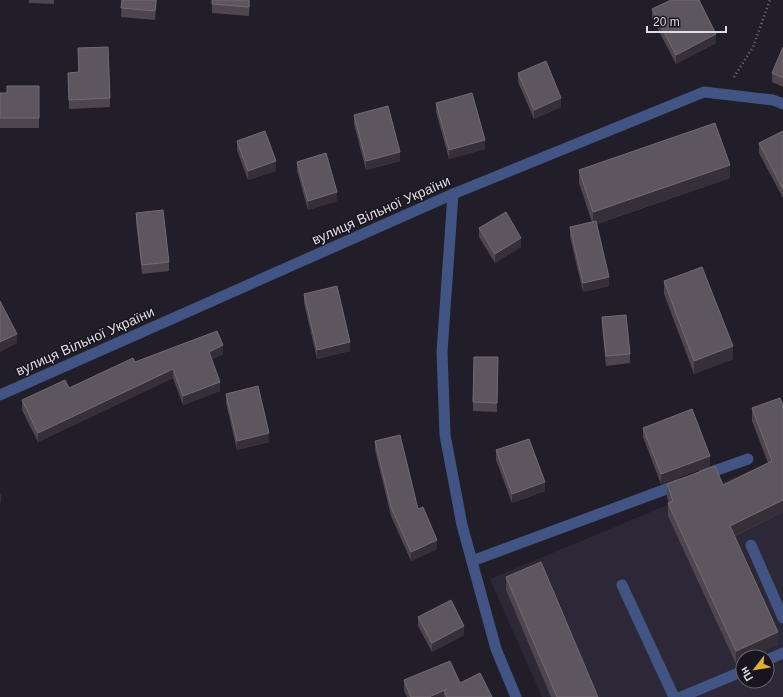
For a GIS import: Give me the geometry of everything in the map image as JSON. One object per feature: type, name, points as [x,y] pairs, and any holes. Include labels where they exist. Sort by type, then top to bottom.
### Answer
[{"type":"street","name":"вулиця Вільної України","points":[[0,395],[454,194],[704,92],[773,100],[783,104]]},
{"type":"street","points":[[454,194],[442,352],[445,435],[462,525],[496,649],[516,697]]},
{"type":"street","points":[[472,561],[748,459]]},
{"type":"street","points":[[751,545],[783,618]]},
{"type":"street","points":[[622,585],[674,697]]},
{"type":"street","points":[[681,697],[735,673]]},
{"type":"path","points":[[723,94],[753,47],[770,0]]},
{"type":"shaded area","points":[[783,457],[783,697],[542,697],[490,579]]},
{"type":"building","points":[[122,0],[156,0],[155,11],[121,8]]},
{"type":"building","points":[[212,0],[249,0],[249,7],[212,4]]},
{"type":"building","points":[[671,0],[699,0],[716,34],[676,55],[652,9]]},
{"type":"building","points":[[108,47],[110,98],[69,100],[68,73],[79,72],[78,48]]},
{"type":"building","points":[[783,47],[783,78],[772,73]]},
{"type":"building","points":[[546,61],[561,98],[534,110],[518,73]]},
{"type":"building","points":[[7,86],[39,86],[39,118],[0,118],[0,93],[7,93]]},
{"type":"building","points":[[472,93],[485,140],[449,150],[436,103]]},
{"type":"building","points":[[388,106],[400,152],[366,161],[354,115]]},
{"type":"building","points":[[715,123],[730,165],[593,212],[579,170]]},
{"type":"building","points":[[265,131],[276,161],[248,171],[237,141]]},
{"type":"building","points":[[783,131],[783,189],[759,143]]},
{"type":"building","points":[[326,153],[337,192],[308,201],[297,162]]},
{"type":"building","points":[[163,210],[169,262],[142,265],[136,213]]},
{"type":"building","points":[[506,212],[521,238],[495,254],[479,228]]},
{"type":"building","points":[[596,221],[609,277],[583,283],[570,227]]},
{"type":"building","points":[[702,267],[733,346],[694,361],[664,281]]},
{"type":"building","points":[[337,286],[350,342],[317,350],[304,294]]},
{"type":"building","points":[[0,301],[17,334],[0,342]]},
{"type":"building","points":[[626,315],[630,354],[606,356],[602,317]]},
{"type":"building","points":[[217,331],[223,345],[209,352],[220,382],[183,396],[173,369],[38,433],[22,400],[65,380],[69,388],[133,358],[135,362]]},
{"type":"building","points":[[474,357],[498,357],[497,403],[473,402]]},
{"type":"building","points":[[258,386],[269,433],[237,441],[226,394]]},
{"type":"building","points":[[780,398],[783,405],[783,500],[730,526],[778,632],[740,649],[735,649],[668,503],[673,501],[667,484],[715,466],[723,485],[772,461],[752,408]]},
{"type":"building","points":[[692,409],[710,456],[661,474],[643,428]]},
{"type":"building","points":[[400,435],[418,509],[423,507],[437,540],[411,552],[391,507],[375,441]]},
{"type":"building","points":[[529,439],[545,482],[512,494],[496,450]]},
{"type":"building","points":[[541,562],[598,697],[557,697],[506,577]]},
{"type":"building","points":[[451,600],[464,626],[432,643],[418,617]]},
{"type":"building","points":[[450,661],[460,683],[480,673],[492,697],[447,697],[444,691],[447,689],[429,697],[411,697],[404,680]]}]
